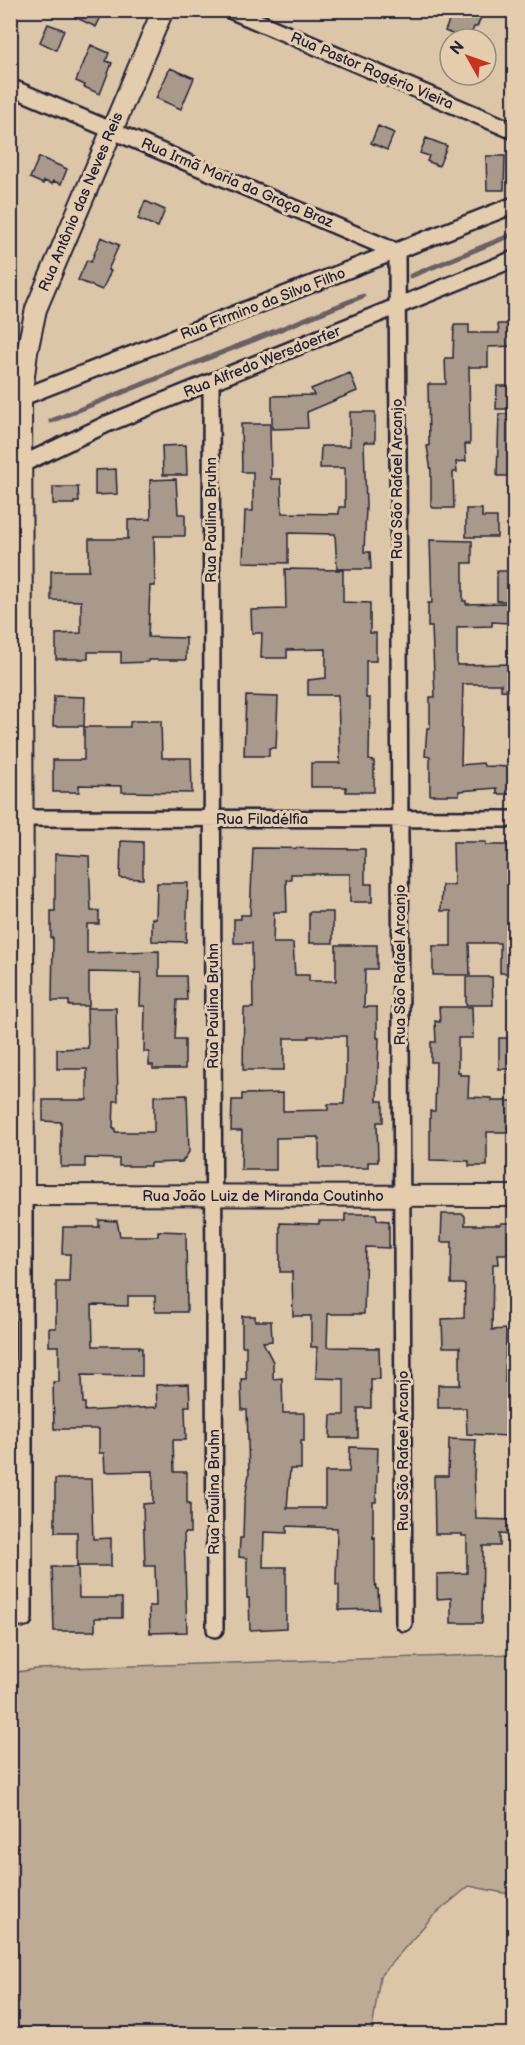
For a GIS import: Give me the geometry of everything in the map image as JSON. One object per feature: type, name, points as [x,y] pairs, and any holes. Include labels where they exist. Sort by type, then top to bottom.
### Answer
[{"type":"street","name":"Rua Antônio das Neves Reis","points":[[17,1195],[16,400],[36,309],[163,10]]},
{"type":"street","name":"Rua Pastor Rogério Vieira","points":[[230,10],[514,131]]},
{"type":"street","name":"Rua Irmã Maria da Graça Braz","points":[[10,87],[397,252]]},
{"type":"street","name":"Rua Firmino da Silva Filho","points":[[16,400],[514,205]]},
{"type":"street","name":"Rua São Rafael Arcanjo","points":[[397,252],[404,1623]]},
{"type":"street","name":"Rua Alfredo Wersdoerfer","points":[[16,468],[108,424],[514,259]]},
{"type":"street","name":"Rua Paulina Bruhn","points":[[211,384],[215,1629]]},
{"type":"street","name":"Rua Filadélfia","points":[[16,818],[514,819]]},
{"type":"street","name":"Rua João Luiz de Miranda Coutinho","points":[[17,1195],[514,1196]]},
{"type":"street","points":[[17,1195],[24,1619]]},
{"type":"shaded area","points":[[514,1654],[514,1895],[469,1886],[432,1917],[380,1976],[372,2031],[377,2034],[11,2034],[11,1673],[36,1669]]},
{"type":"building","points":[[60,10],[104,10],[96,27]]},
{"type":"building","points":[[453,10],[484,10],[477,27],[447,27]]},
{"type":"building","points":[[48,24],[64,30],[56,50],[40,42]]},
{"type":"building","points":[[91,45],[109,53],[106,61],[112,63],[100,94],[76,81]]},
{"type":"building","points":[[170,68],[194,78],[181,109],[156,98]]},
{"type":"building","points":[[378,126],[394,133],[387,150],[371,143]]},
{"type":"building","points":[[426,138],[447,146],[439,166],[427,161],[429,156],[420,153]]},
{"type":"building","points":[[486,156],[505,156],[504,190],[487,190]]},
{"type":"building","points":[[39,157],[67,169],[61,184],[44,181],[43,184],[30,178]]},
{"type":"building","points":[[145,201],[165,210],[158,227],[138,219]]},
{"type":"building","points":[[101,237],[119,245],[102,290],[78,280],[87,260],[91,262]]},
{"type":"building","points":[[498,324],[514,324],[514,346],[488,347],[488,367],[469,367],[470,444],[465,444],[466,461],[456,462],[457,472],[453,472],[454,508],[433,508],[427,446],[429,446],[428,384],[446,384],[445,358],[453,358],[454,325],[469,325],[469,333],[499,333]]},
{"type":"building","points":[[350,373],[357,391],[307,412],[308,428],[272,429],[272,396],[314,395],[311,389]]},
{"type":"building","points":[[497,386],[511,386],[510,409],[496,409]]},
{"type":"building","points":[[350,412],[375,412],[375,442],[364,442],[366,507],[364,552],[370,552],[371,569],[337,569],[335,534],[288,533],[288,563],[243,562],[245,511],[253,511],[253,472],[242,472],[241,424],[270,424],[271,479],[281,479],[282,513],[339,514],[339,507],[345,507],[345,468],[320,468],[321,446],[350,446]]},
{"type":"building","points":[[499,414],[514,414],[512,476],[497,476]]},
{"type":"building","points":[[186,445],[187,475],[163,475],[162,446]]},
{"type":"building","points":[[116,469],[117,494],[95,495],[95,470]]},
{"type":"building","points":[[176,479],[178,514],[185,514],[185,536],[154,536],[155,586],[150,586],[148,637],[186,638],[186,660],[121,663],[121,652],[88,652],[88,659],[56,659],[56,634],[81,633],[81,601],[51,600],[51,571],[89,571],[89,539],[128,539],[128,520],[151,519],[150,480]]},
{"type":"building","points":[[53,487],[78,487],[79,502],[53,504]]},
{"type":"building","points":[[466,509],[482,509],[482,517],[497,517],[497,537],[466,537]]},
{"type":"building","points":[[430,540],[472,541],[472,563],[463,563],[463,601],[466,601],[466,604],[509,603],[509,623],[492,622],[492,626],[457,627],[457,665],[514,664],[514,691],[501,690],[501,684],[463,684],[461,765],[483,763],[484,766],[514,767],[514,794],[497,794],[497,788],[459,791],[459,795],[430,795],[430,757],[425,756],[427,728],[430,728],[430,697],[435,697],[432,627],[428,627],[428,603],[432,603]]},
{"type":"building","points":[[285,569],[343,570],[343,602],[370,603],[370,633],[376,633],[376,661],[366,661],[366,698],[370,698],[369,760],[374,761],[374,792],[346,792],[346,787],[311,787],[311,763],[340,763],[338,695],[308,695],[308,680],[326,678],[326,649],[287,650],[287,658],[261,658],[262,633],[252,633],[251,610],[286,609]]},
{"type":"building","points":[[497,571],[514,571],[514,601],[497,601]]},
{"type":"building","points":[[54,696],[85,697],[84,726],[53,726]]},
{"type":"building","points":[[246,696],[278,697],[276,748],[269,748],[269,756],[244,756]]},
{"type":"building","points":[[161,721],[162,758],[191,758],[192,793],[122,792],[122,786],[79,785],[79,792],[53,792],[53,760],[84,760],[84,727],[130,727],[130,722]]},
{"type":"building","points":[[121,841],[143,842],[143,879],[120,878]]},
{"type":"building","points":[[453,842],[514,845],[514,973],[500,973],[500,943],[469,943],[470,975],[433,975],[433,946],[451,946],[451,911],[441,911],[442,885],[454,885]]},
{"type":"building","points":[[253,848],[365,849],[365,884],[372,884],[372,902],[350,902],[350,874],[291,874],[291,880],[286,880],[287,912],[274,912],[273,943],[293,943],[295,975],[309,975],[309,981],[336,981],[336,945],[377,945],[377,969],[365,969],[364,1007],[377,1007],[377,1038],[379,1038],[377,1101],[383,1101],[383,1122],[377,1122],[378,1162],[368,1162],[368,1168],[319,1168],[319,1137],[276,1138],[276,1170],[241,1170],[242,1131],[231,1131],[232,1100],[242,1100],[242,1094],[283,1093],[283,1111],[328,1110],[328,1104],[344,1104],[346,1071],[346,1036],[284,1038],[284,1070],[243,1070],[244,1008],[253,1008],[252,943],[234,943],[234,919],[241,919],[241,915],[250,915]]},
{"type":"building","points":[[55,854],[89,856],[91,911],[99,911],[99,924],[87,924],[87,953],[159,951],[159,976],[186,976],[187,1000],[177,1000],[175,1039],[185,1039],[185,1069],[153,1069],[153,1065],[149,1065],[149,1052],[144,1052],[145,1006],[140,1006],[141,973],[89,972],[89,1006],[69,1006],[69,1001],[52,1001],[51,911],[55,911]]},
{"type":"building","points":[[157,883],[188,883],[186,942],[152,941],[152,918],[156,919]]},
{"type":"building","points":[[309,912],[333,912],[333,943],[309,943]]},
{"type":"building","points":[[466,977],[492,977],[493,1005],[466,1005]]},
{"type":"building","points":[[439,1007],[472,1007],[473,1038],[458,1038],[458,1072],[460,1075],[469,1075],[468,1097],[492,1098],[492,1101],[514,1101],[514,1132],[487,1132],[487,1166],[469,1166],[469,1161],[430,1160],[430,1111],[435,1111],[436,1062],[431,1062],[431,1042],[436,1042],[435,1021],[440,1022]]},
{"type":"building","points":[[87,1008],[116,1008],[118,1101],[114,1101],[113,1128],[115,1132],[154,1132],[154,1096],[187,1095],[189,1152],[182,1162],[150,1163],[150,1166],[119,1166],[119,1159],[85,1158],[85,1167],[61,1167],[61,1122],[43,1121],[43,1100],[87,1100],[87,1069],[57,1069],[57,1049],[88,1048]]},
{"type":"building","points":[[499,1038],[514,1038],[514,1069],[499,1069]]},
{"type":"building","points":[[345,1214],[376,1214],[377,1220],[389,1221],[389,1248],[366,1247],[364,1314],[328,1314],[327,1347],[379,1348],[380,1379],[371,1379],[371,1408],[358,1408],[358,1438],[330,1438],[331,1415],[344,1415],[344,1379],[316,1378],[317,1347],[311,1347],[311,1316],[293,1316],[292,1272],[280,1272],[280,1223],[319,1224],[319,1221],[345,1221]]},
{"type":"building","points":[[442,1214],[463,1214],[465,1225],[514,1223],[514,1254],[498,1254],[499,1264],[493,1264],[492,1330],[506,1329],[505,1382],[514,1382],[514,1406],[509,1406],[509,1436],[467,1434],[466,1408],[438,1408],[438,1385],[460,1385],[460,1347],[443,1347],[442,1319],[464,1318],[465,1284],[451,1284],[452,1242],[441,1242]]},
{"type":"building","points":[[99,1220],[117,1221],[120,1236],[158,1236],[158,1231],[186,1232],[187,1312],[155,1312],[155,1296],[128,1296],[128,1306],[92,1305],[93,1346],[140,1346],[139,1348],[142,1348],[142,1376],[82,1375],[85,1411],[157,1407],[156,1385],[189,1384],[190,1406],[185,1406],[186,1440],[173,1440],[174,1472],[187,1472],[187,1503],[190,1503],[190,1533],[184,1533],[187,1632],[150,1633],[149,1606],[156,1606],[155,1566],[145,1566],[143,1504],[153,1503],[153,1471],[105,1472],[104,1453],[99,1453],[99,1429],[54,1429],[53,1382],[59,1382],[59,1346],[49,1346],[49,1328],[56,1328],[56,1282],[69,1282],[70,1254],[62,1254],[63,1227],[99,1227]]},
{"type":"building","points":[[242,1316],[255,1316],[255,1321],[271,1321],[272,1341],[263,1342],[273,1362],[273,1379],[282,1378],[283,1413],[304,1413],[301,1469],[290,1469],[287,1508],[325,1508],[325,1472],[349,1472],[350,1447],[378,1448],[376,1502],[373,1502],[373,1538],[375,1537],[375,1580],[379,1609],[339,1610],[339,1585],[336,1585],[337,1528],[287,1526],[287,1533],[264,1532],[263,1567],[286,1567],[286,1628],[250,1630],[247,1558],[239,1557],[249,1474],[247,1410],[242,1410],[241,1379],[246,1379],[246,1346],[242,1346]]},
{"type":"building","points":[[449,1439],[476,1440],[474,1476],[476,1519],[514,1520],[514,1534],[500,1533],[500,1546],[483,1546],[482,1623],[451,1623],[451,1598],[437,1599],[437,1574],[467,1573],[467,1536],[435,1534],[434,1476],[448,1476]]},
{"type":"building","points":[[55,1479],[91,1479],[93,1539],[111,1538],[111,1566],[77,1566],[77,1532],[55,1532]]},
{"type":"building","points":[[52,1567],[78,1567],[79,1598],[122,1598],[122,1618],[95,1618],[95,1631],[54,1631]]},
{"type":"waterway","points":[[411,276],[514,234]]},
{"type":"waterway","points":[[51,421],[363,296]]}]
